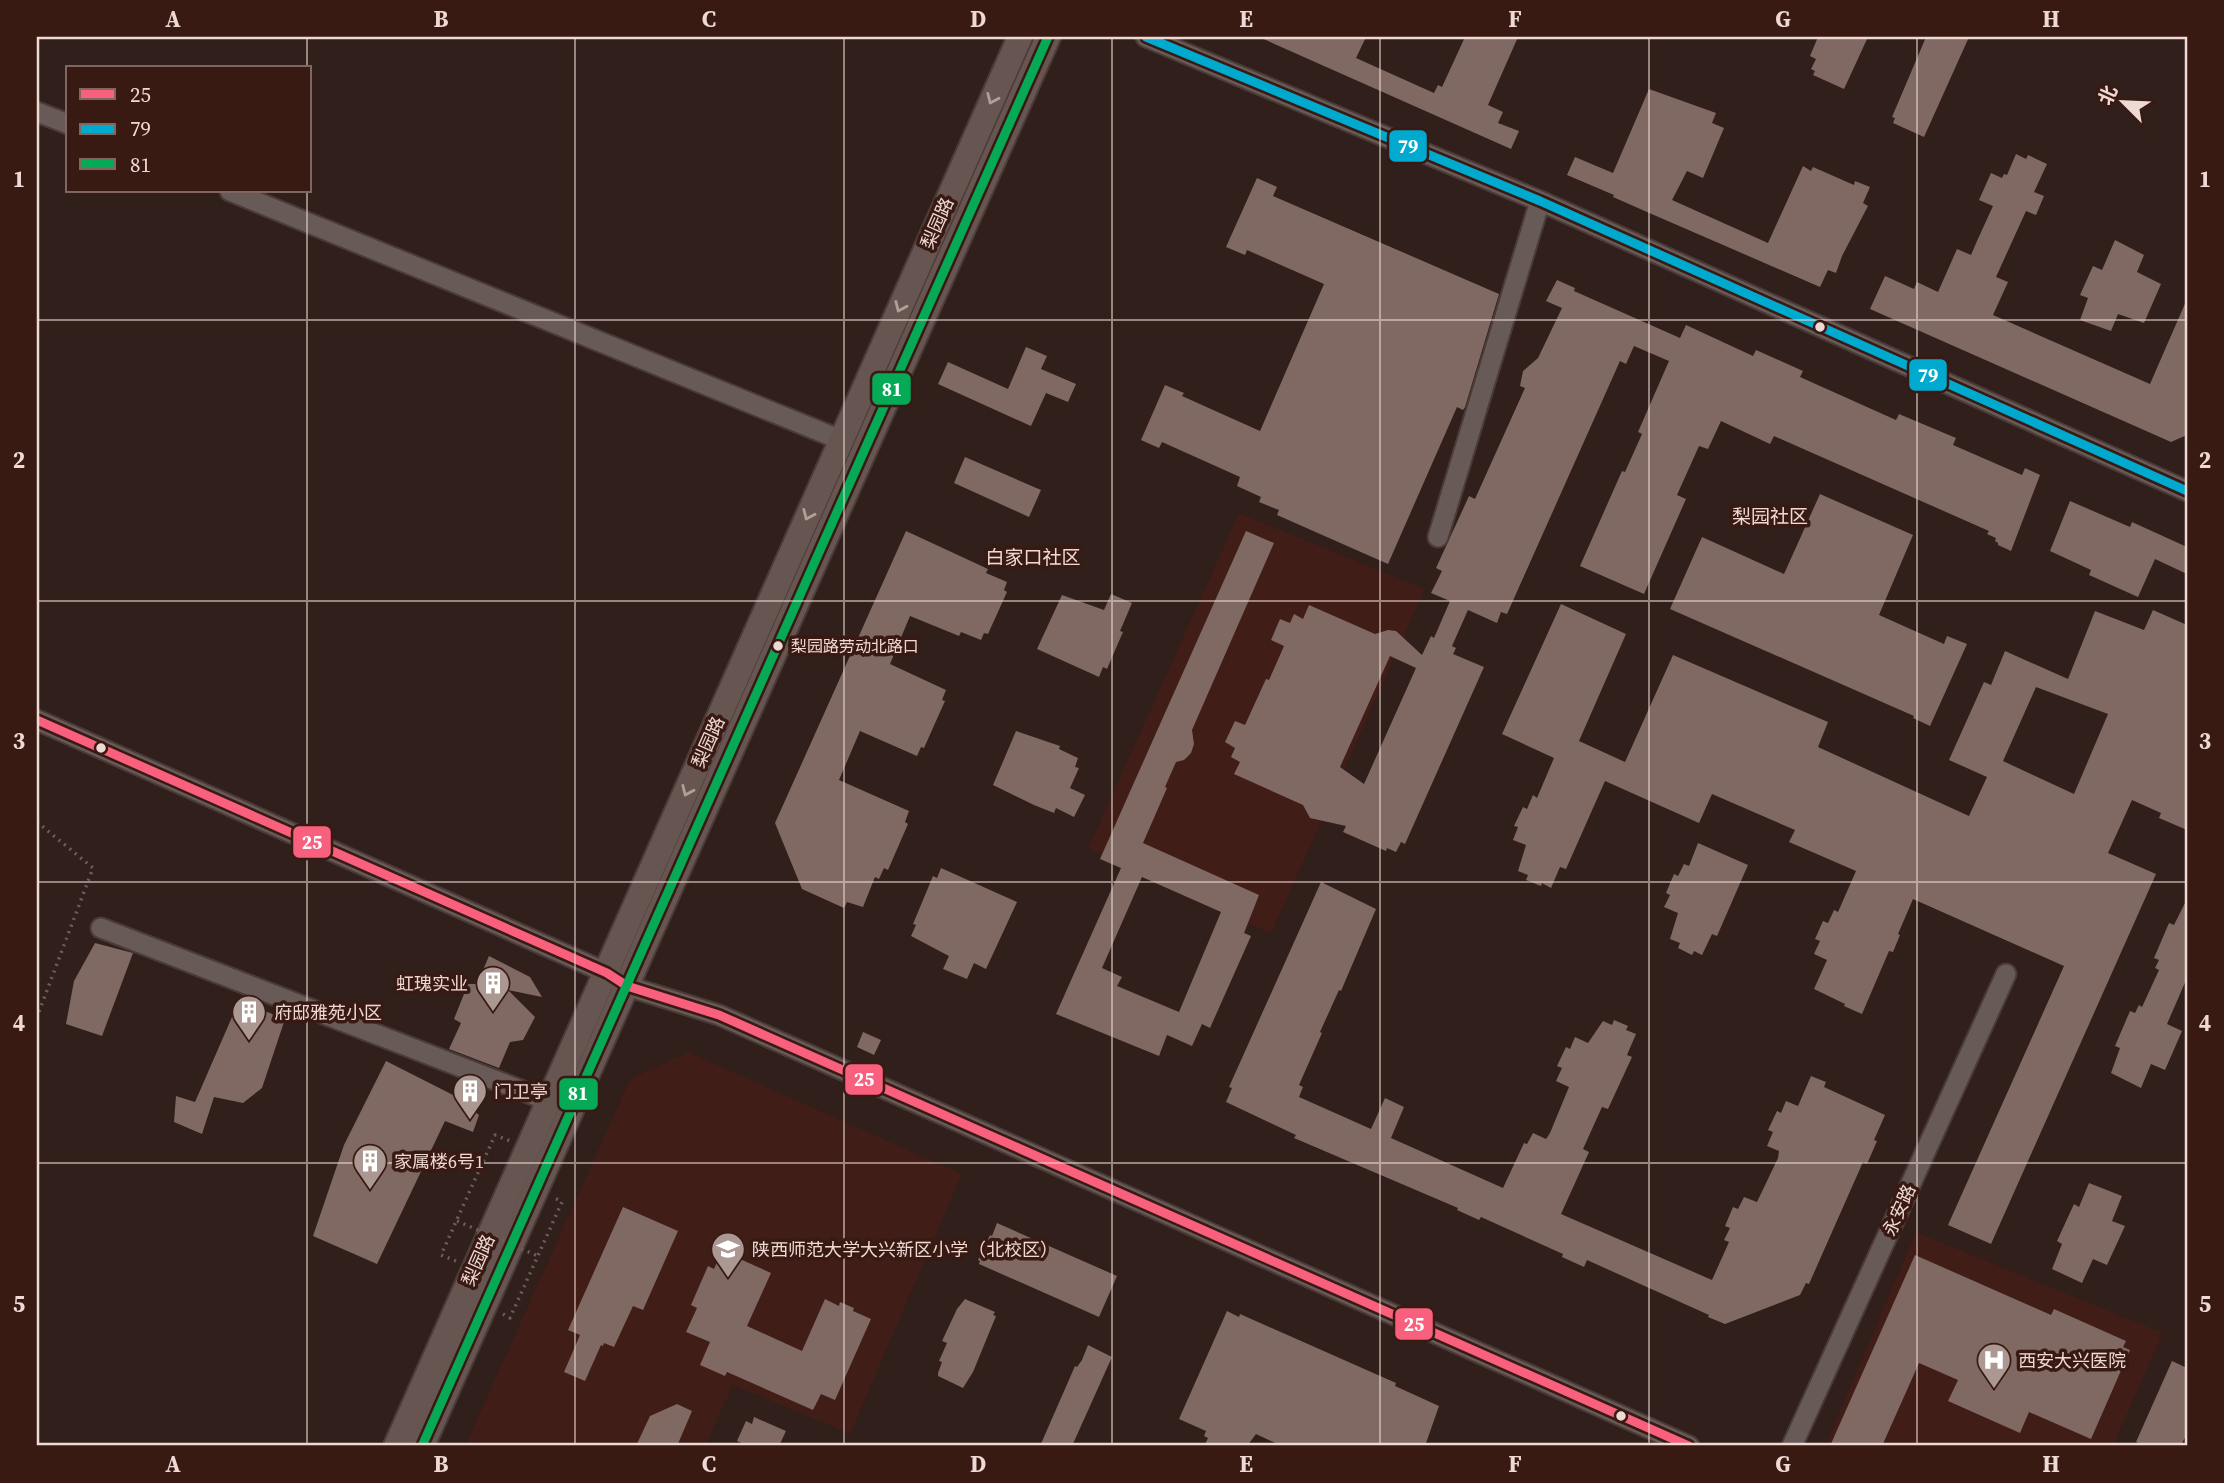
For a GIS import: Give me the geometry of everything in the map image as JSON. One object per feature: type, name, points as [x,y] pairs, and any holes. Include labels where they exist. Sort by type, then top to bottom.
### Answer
[{"type":"main road","name":"梨园路","points":[[422,1446],[841,440],[1020,37]]},
{"type":"main road","name":"梨园路","points":[[396,1446],[549,1101],[617,979],[1048,37]]},
{"type":"street","points":[[1146,37],[1540,201],[2187,491]]},
{"type":"street","points":[[37,112],[66,123]]},
{"type":"street","points":[[232,192],[841,440]]},
{"type":"street","points":[[1438,537],[1540,201]]},
{"type":"street","points":[[37,720],[617,979],[719,1015],[1689,1446]]},
{"type":"street","points":[[102,928],[549,1101]]},
{"type":"street","name":"永安路","points":[[1792,1446],[2006,975]]},
{"type":"path","points":[[37,822],[93,868],[37,1017]]},
{"type":"path","points":[[441,1255],[495,1135]]},
{"type":"path","points":[[510,1318],[562,1202]]},
{"type":"path","points":[[457,1221],[538,1256]]},
{"type":"shaded area","points":[[1239,513],[1425,589],[1271,934],[1088,848]]},
{"type":"shaded area","name":"陕西师范大学大兴新区小学（北校区）","points":[[688,1052],[962,1174],[850,1434],[733,1385],[705,1446],[465,1446],[630,1079]]},
{"type":"shaded area","name":"西安大兴医院","points":[[1916,1232],[2163,1333],[2113,1446],[1825,1446]]},
{"type":"building","points":[[1259,37],[1366,37],[1356,58],[1434,93],[1438,85],[1442,87],[1465,37],[1518,37],[1488,105],[1503,112],[1498,123],[1519,131],[1511,149]]},
{"type":"building","points":[[1818,37],[1868,37],[1844,89],[1813,75],[1815,71],[1811,69],[1816,59],[1810,56]]},
{"type":"building","points":[[1926,37],[1969,37],[1924,137],[1893,123],[1895,118],[1892,117]]},
{"type":"building","points":[[1649,89],[1716,113],[1712,123],[1724,128],[1703,178],[1687,171],[1672,200],[1768,243],[1803,166],[1811,171],[1813,167],[1854,185],[1855,181],[1870,187],[1863,203],[1868,206],[1836,273],[1828,270],[1820,287],[1567,175],[1575,157],[1613,173]]},
{"type":"building","points":[[2016,154],[2026,159],[2028,155],[2047,164],[2034,192],[2044,196],[2036,215],[2026,211],[1996,277],[2008,282],[1993,315],[2150,384],[2187,299],[2187,435],[2171,442],[1870,309],[1885,276],[1914,289],[1917,282],[1938,292],[1957,249],[1971,255],[1993,206],[1979,200],[1991,173],[2002,178],[2004,174],[2007,175]]},
{"type":"building","points":[[1257,178],[1277,187],[1273,196],[1499,294],[1465,407],[1463,410],[1457,407],[1388,564],[1277,515],[1279,510],[1259,502],[1261,497],[1237,486],[1240,477],[1162,442],[1159,448],[1141,440],[1165,385],[1184,393],[1182,396],[1260,431],[1324,284],[1247,250],[1245,255],[1226,247]]},
{"type":"building","points":[[2115,240],[2144,255],[2137,272],[2161,284],[2144,323],[2118,314],[2111,331],[2080,320],[2088,298],[2080,295],[2093,266],[2102,270]]},
{"type":"building","points":[[1557,280],[1575,288],[1574,291],[1680,338],[1686,325],[1753,356],[1756,350],[1803,371],[1800,377],[1896,420],[1899,414],[1956,438],[1953,445],[2022,475],[2025,468],[2040,475],[2011,551],[1998,545],[1996,538],[1987,534],[1989,531],[1774,436],[1770,444],[1721,421],[1708,449],[1699,446],[1677,495],[1686,499],[1644,594],[1580,566],[1622,471],[1625,472],[1642,434],[1638,432],[1669,361],[1634,346],[1626,364],[1620,361],[1507,614],[1501,612],[1497,623],[1468,610],[1452,646],[1456,648],[1453,654],[1484,667],[1405,844],[1401,842],[1396,852],[1387,848],[1386,851],[1343,832],[1346,826],[1310,818],[1303,805],[1234,774],[1240,762],[1231,757],[1235,748],[1225,742],[1235,721],[1245,725],[1266,679],[1269,680],[1284,646],[1271,640],[1280,619],[1290,623],[1294,614],[1303,619],[1309,605],[1375,634],[1388,630],[1396,631],[1422,655],[1431,636],[1434,638],[1450,601],[1431,593],[1442,571],[1436,568],[1469,496],[1475,499],[1525,388],[1520,386],[1523,371],[1538,358],[1562,308],[1546,301]],"holes":[[[1390,656],[1416,668],[1364,784],[1340,767]]]},
{"type":"building","points":[[1026,347],[1047,356],[1041,369],[1076,384],[1068,402],[1046,393],[1031,426],[938,384],[948,362],[1008,389]]},
{"type":"building","points":[[965,457],[1041,490],[1029,517],[954,483]]},
{"type":"building","points":[[1820,494],[1913,535],[1879,615],[1944,644],[1947,636],[1967,644],[1930,726],[1913,718],[1914,716],[1670,609],[1702,537],[1784,574]]},
{"type":"building","points":[[2070,501],[2130,527],[2132,522],[2187,547],[2187,574],[2155,559],[2138,597],[2089,575],[2091,570],[2050,551]]},
{"type":"building","points":[[906,531],[988,569],[986,573],[1007,582],[1004,590],[1007,592],[988,634],[984,633],[981,640],[961,632],[959,636],[910,616],[890,664],[946,690],[942,700],[945,701],[924,748],[921,747],[917,756],[860,731],[839,780],[909,811],[905,822],[908,824],[888,870],[884,868],[879,879],[875,877],[863,907],[847,902],[844,908],[802,889],[775,823]]},
{"type":"building","points":[[1246,531],[1274,543],[1192,730],[1194,744],[1191,753],[1184,760],[1176,762],[1143,843],[1259,895],[1244,933],[1251,936],[1210,1028],[1202,1024],[1192,1046],[1167,1035],[1159,1056],[1056,1014],[1121,868],[1100,859]],"holes":[[[1142,877],[1221,912],[1179,1012],[1117,986],[1122,977],[1102,968]]]},
{"type":"building","points":[[1111,594],[1132,603],[1107,669],[1103,667],[1099,677],[1037,649],[1062,595],[1104,610]]},
{"type":"building","points":[[1561,604],[1626,634],[1579,741],[1625,762],[1673,655],[1828,722],[1818,747],[1969,816],[1987,777],[1949,760],[1984,682],[1991,685],[2005,651],[2068,679],[2095,611],[2144,630],[2153,610],[2187,625],[2187,830],[2159,818],[2161,813],[2132,800],[2108,853],[2156,874],[1991,1244],[1948,1225],[2064,966],[1913,899],[1893,952],[1889,951],[1862,1014],[1844,1006],[1845,1004],[1814,989],[1827,960],[1814,954],[1820,941],[1815,939],[1823,921],[1828,923],[1834,910],[1838,912],[1856,871],[1789,842],[1795,830],[1712,794],[1699,823],[1605,781],[1566,869],[1560,867],[1551,888],[1526,880],[1528,875],[1518,871],[1526,845],[1513,840],[1518,827],[1514,826],[1523,807],[1527,809],[1533,795],[1537,798],[1554,758],[1502,734]],"holes":[[[2036,687],[2108,714],[2074,794],[2003,761]]]},
{"type":"building","points":[[1016,731],[1060,746],[1059,749],[1078,758],[1075,767],[1079,768],[1070,788],[1085,795],[1074,817],[1056,808],[1054,813],[993,785]]},
{"type":"building","points":[[1698,843],[1748,865],[1717,936],[1712,934],[1702,955],[1694,951],[1692,955],[1678,948],[1680,943],[1670,939],[1678,913],[1664,907],[1670,895],[1666,893],[1674,874],[1678,876],[1684,864],[1689,866]]},
{"type":"building","points":[[941,868],[1017,902],[986,969],[974,963],[967,979],[943,969],[949,956],[911,936],[916,925],[913,924],[933,876],[937,878]]},
{"type":"building","points":[[1321,882],[1376,909],[1341,991],[1339,990],[1320,1032],[1322,1033],[1299,1085],[1303,1087],[1299,1097],[1371,1129],[1385,1098],[1404,1107],[1391,1138],[1503,1188],[1524,1143],[1527,1144],[1533,1133],[1546,1139],[1550,1133],[1569,1087],[1556,1081],[1562,1068],[1557,1066],[1566,1047],[1570,1049],[1575,1037],[1588,1043],[1603,1021],[1612,1025],[1614,1020],[1628,1026],[1626,1030],[1636,1034],[1627,1055],[1632,1057],[1608,1109],[1602,1107],[1583,1149],[1589,1152],[1561,1214],[1712,1280],[1729,1242],[1724,1240],[1730,1228],[1725,1226],[1733,1207],[1738,1209],[1744,1197],[1757,1202],[1778,1158],[1779,1151],[1767,1146],[1773,1132],[1768,1130],[1777,1111],[1781,1113],[1786,1101],[1798,1106],[1811,1076],[1826,1082],[1824,1087],[1885,1115],[1867,1164],[1863,1162],[1809,1284],[1806,1283],[1800,1295],[1725,1324],[1587,1260],[1584,1267],[1562,1257],[1563,1254],[1481,1217],[1479,1220],[1457,1210],[1458,1208],[1294,1138],[1296,1135],[1226,1102],[1232,1088],[1229,1087]]},
{"type":"building","points":[[2187,899],[2187,978],[2167,1024],[2182,1031],[2165,1070],[2151,1064],[2141,1088],[2111,1073],[2120,1048],[2115,1046],[2130,1011],[2135,1013],[2139,1005],[2142,1007],[2159,970],[2155,968],[2159,960],[2154,958],[2169,923],[2174,925]]},
{"type":"building","points":[[95,943],[133,953],[102,1036],[66,1024],[74,981]]},
{"type":"building","name":"虹瑰实业","points":[[489,956],[530,977],[542,997],[508,990],[535,1017],[523,1040],[510,1042],[499,1068],[449,1049],[461,1023],[454,1019],[468,984],[477,984]]},
{"type":"building","name":"府邸雅苑小区","points":[[239,1001],[285,1019],[262,1088],[243,1103],[214,1097],[202,1134],[174,1122],[176,1096],[195,1102]]},
{"type":"building","points":[[863,1032],[881,1040],[874,1055],[857,1047]]},
{"type":"building","name":"家属楼6号1","points":[[386,1061],[457,1097],[479,1115],[473,1132],[445,1121],[377,1264],[313,1236],[344,1145]]},
{"type":"building","points":[[2089,1183],[2122,1196],[2112,1221],[2125,1226],[2107,1265],[2093,1259],[2082,1283],[2052,1269],[2062,1244],[2057,1241],[2074,1204],[2079,1207]]},
{"type":"building","points":[[623,1207],[678,1231],[643,1310],[633,1306],[614,1347],[604,1343],[601,1345],[585,1381],[564,1372],[580,1335],[568,1330]]},
{"type":"building","points":[[997,1223],[1117,1276],[1099,1317],[979,1264],[978,1260]]},
{"type":"building","points":[[722,1251],[771,1273],[747,1326],[802,1351],[825,1299],[839,1306],[840,1302],[854,1308],[853,1311],[871,1319],[835,1400],[821,1394],[813,1410],[727,1372],[725,1376],[700,1365],[710,1342],[686,1332],[697,1308],[691,1305],[708,1266],[714,1269]]},
{"type":"building","name":"西安大兴医院","points":[[1915,1255],[2051,1315],[2054,1309],[2126,1341],[2123,1347],[2130,1350],[2091,1439],[2029,1412],[2020,1433],[1948,1401],[1958,1380],[1919,1363],[1882,1446],[1830,1446]]},
{"type":"building","points":[[965,1299],[995,1312],[993,1315],[996,1316],[973,1372],[963,1388],[938,1376],[938,1373],[942,1362],[939,1361],[947,1343],[942,1341],[957,1309]]},
{"type":"building","points":[[1227,1311],[1239,1317],[1240,1314],[1396,1383],[1395,1386],[1439,1406],[1425,1446],[1282,1446],[1256,1434],[1247,1446],[1204,1446],[1208,1438],[1204,1436],[1206,1431],[1179,1419]]},
{"type":"building","points":[[1088,1345],[1112,1357],[1072,1446],[1040,1446],[1075,1366],[1082,1360]]},
{"type":"building","points":[[2172,1361],[2187,1368],[2187,1433],[2181,1446],[2146,1446],[2136,1442]]},
{"type":"building","points":[[677,1404],[692,1411],[677,1446],[636,1446],[650,1416]]},
{"type":"building","points":[[754,1417],[786,1431],[779,1446],[748,1446],[737,1441],[746,1421],[752,1424]]},
{"type":"transit line","name":"81","points":[[422,1446],[1048,37]]},
{"type":"transit line","name":"79","points":[[1146,37],[1540,201],[2187,491]]},
{"type":"transit line","name":"25","points":[[37,720],[607,973],[627,986],[719,1015],[1689,1446]]},
{"type":"place","name":"梨园路劳动北路口","points":[[778,646]]},
{"type":"place","name":"虹瑰实业","points":[[493,1013]]},
{"type":"place","name":"府邸雅苑小区","points":[[249,1042]]},
{"type":"place","name":"门卫亭","points":[[470,1121]]},
{"type":"place","name":"家属楼6号1","points":[[370,1191]]},
{"type":"place","name":"陕西师范大学大兴新区小学（北校区）","points":[[728,1279]]},
{"type":"place","name":"西安大兴医院","points":[[1994,1390]]},
{"type":"district","name":"梨园社区","points":[[1770,516]]},
{"type":"district","name":"白家口社区","points":[[1033,557]]}]
